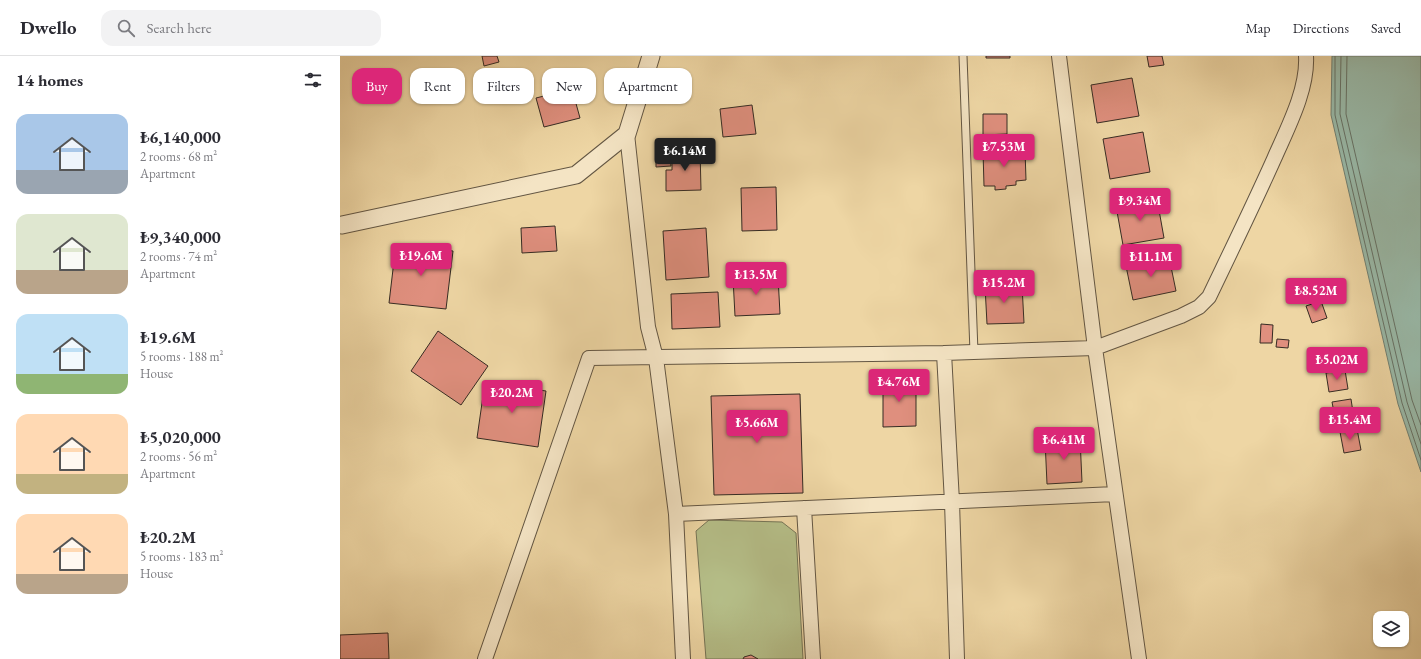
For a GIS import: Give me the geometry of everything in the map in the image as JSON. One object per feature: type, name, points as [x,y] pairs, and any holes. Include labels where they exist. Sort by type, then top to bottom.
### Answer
[{"type":"street","points":[[651,56],[627,134],[648,327],[656,358],[676,514],[683,659]]},
{"type":"street","points":[[1059,56],[1095,348],[1139,659]]},
{"type":"street","points":[[485,659],[590,358],[944,353],[1095,348],[1181,316],[1199,307],[1209,297],[1253,206],[1294,112],[1303,85],[1306,56]]},
{"type":"street","points":[[342,225],[576,175],[627,134]]},
{"type":"street","points":[[944,353],[952,502],[957,659]]},
{"type":"street","points":[[676,514],[1115,494]]},
{"type":"street","points":[[804,508],[813,659]]},
{"type":"lane","points":[[963,56],[974,352]]},
{"type":"green space","points":[[709,520],[782,522],[796,533],[803,659],[706,659],[696,531]]},
{"type":"water","points":[[1332,56],[1421,56],[1421,472],[1398,404],[1331,115]]},
{"type":"building","points":[[482,56],[497,56],[499,62],[484,66]]},
{"type":"building","points":[[986,56],[1010,56],[1010,58],[986,58]]},
{"type":"building","points":[[1147,56],[1162,56],[1164,65],[1149,67]]},
{"type":"building","points":[[1132,78],[1139,116],[1097,123],[1091,85]]},
{"type":"building","points":[[542,96],[542,104],[576,104],[580,118],[544,127],[536,98]]},
{"type":"building","points":[[752,105],[756,134],[723,137],[720,109]]},
{"type":"building","points":[[983,114],[1007,114],[1007,134],[983,135]]},
{"type":"building","points":[[1143,132],[1150,172],[1110,179],[1103,139]]},
{"type":"building","points":[[700,150],[701,190],[666,191],[666,170],[672,170],[672,151]]},
{"type":"building","points":[[1025,150],[1026,180],[1016,181],[1016,185],[1006,186],[1006,189],[995,190],[995,186],[984,186],[983,151]]},
{"type":"building","points":[[670,157],[671,166],[656,167],[656,158]]},
{"type":"building","points":[[776,187],[777,230],[742,231],[741,188]]},
{"type":"building","points":[[1157,199],[1164,238],[1123,245],[1116,206]]},
{"type":"building","points":[[555,226],[557,251],[522,253],[521,228]]},
{"type":"building","points":[[706,228],[709,277],[666,280],[663,231]]},
{"type":"building","points":[[396,244],[453,251],[446,309],[389,303]]},
{"type":"building","points":[[1169,257],[1176,291],[1133,300],[1126,266]]},
{"type":"building","points":[[778,276],[780,314],[735,316],[733,278]]},
{"type":"building","points":[[1022,285],[1024,323],[987,324],[985,286]]},
{"type":"building","points":[[718,292],[720,327],[672,329],[671,294]]},
{"type":"building","points":[[1321,301],[1327,318],[1312,323],[1306,306]]},
{"type":"building","points":[[1261,324],[1273,325],[1272,343],[1260,343]]},
{"type":"building","points":[[438,331],[488,366],[461,405],[411,371]]},
{"type":"building","points":[[1277,339],[1289,340],[1288,348],[1276,347]]},
{"type":"building","points":[[1345,370],[1348,389],[1329,392],[1326,373]]},
{"type":"building","points":[[883,380],[916,380],[916,426],[883,427]]},
{"type":"building","points":[[485,382],[546,391],[538,447],[477,438]]},
{"type":"building","points":[[800,394],[803,493],[714,495],[711,396]]},
{"type":"building","points":[[1351,399],[1354,419],[1336,423],[1332,402]]},
{"type":"building","points":[[1357,429],[1361,450],[1344,453],[1340,432]]},
{"type":"building","points":[[1080,438],[1082,482],[1047,484],[1045,440]]},
{"type":"building","points":[[388,633],[389,659],[340,659],[340,635]]},
{"type":"building","points":[[751,655],[758,659],[743,659],[744,657]]}]
